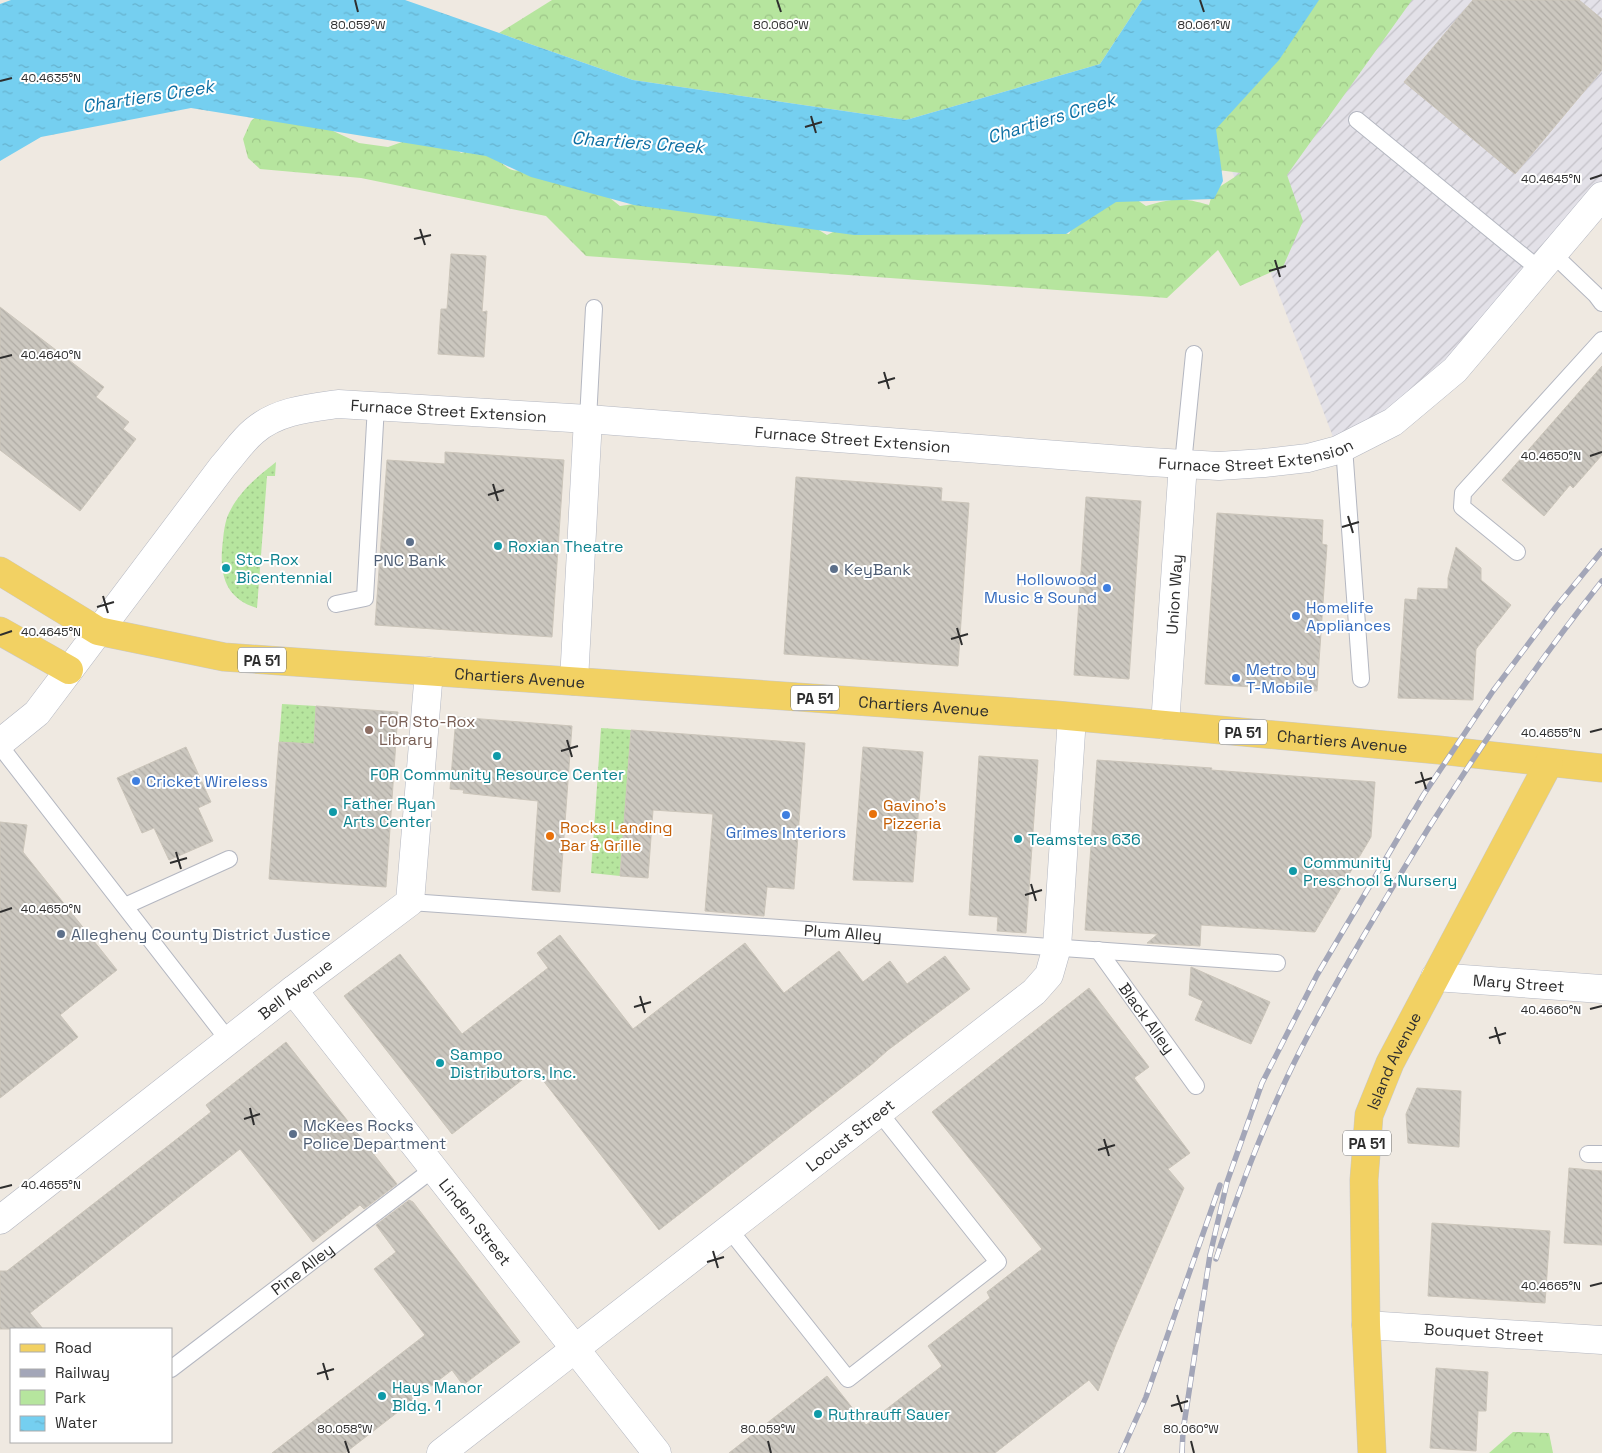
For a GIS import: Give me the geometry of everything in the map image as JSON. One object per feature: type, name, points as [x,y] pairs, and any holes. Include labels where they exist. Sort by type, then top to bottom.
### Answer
[{"type":"main road","name":"PA 51","points":[[0,571],[98,631]]},
{"type":"main road","points":[[0,631],[69,670]]},
{"type":"main road","name":"Chartiers Avenue","points":[[98,631],[224,657],[574,680],[1072,717],[1439,750],[1602,768]]},
{"type":"main road","name":"Island Avenue","points":[[1372,1453],[1366,1325],[1364,1180],[1370,1115],[1390,1063],[1549,763]]},
{"type":"street","name":"Furnace Street Extension","points":[[0,744],[38,713],[223,466],[255,429],[279,416],[296,410],[338,404],[588,418],[1219,466],[1264,464],[1308,458],[1344,447],[1393,422],[1455,370],[1602,196]]},
{"type":"street","points":[[574,680],[588,418]]},
{"type":"street","name":"Union Way","points":[[1165,725],[1183,464]]},
{"type":"street","points":[[410,902],[429,671]]},
{"type":"street","name":"Locust Street","points":[[441,1453],[1034,992],[1049,975],[1058,947],[1072,717]]},
{"type":"street","name":"Bell Avenue","points":[[0,1220],[293,990],[410,902]]},
{"type":"street","name":"Mary Street","points":[[1435,977],[1602,989]]},
{"type":"street","name":"Linden Street","points":[[293,990],[656,1453]]},
{"type":"street","name":"Bouquet Street","points":[[1366,1325],[1602,1340]]},
{"type":"lane","points":[[1357,120],[1547,262],[1596,295],[1602,303]]},
{"type":"lane","points":[[588,418],[594,308]]},
{"type":"lane","points":[[1517,552],[1462,508],[1463,493],[1602,340]]},
{"type":"lane","points":[[1183,464],[1194,354]]},
{"type":"lane","points":[[336,604],[365,598],[376,406]]},
{"type":"lane","points":[[1344,447],[1361,679]]},
{"type":"lane","points":[[0,744],[229,1041]]},
{"type":"lane","points":[[124,906],[229,859]]},
{"type":"lane","name":"Plum Alley","points":[[410,902],[1277,963]]},
{"type":"lane","name":"Black Alley","points":[[1098,950],[1196,1086]]},
{"type":"lane","points":[[729,1229],[848,1379],[998,1262],[879,1112]]},
{"type":"lane","name":"Pine Alley","points":[[172,1367],[433,1169]]},
{"type":"shaded area","points":[[1270,0],[1602,0],[1602,196],[1497,322],[1338,450],[1216,129]]},
{"type":"green space","points":[[552,0],[1142,0],[1100,64],[906,120],[633,80],[499,33]]},
{"type":"green space","points":[[1311,0],[1412,0],[1287,175],[1303,221],[1283,267],[1240,286],[1218,250],[1167,298],[586,256],[546,216],[361,178],[260,169],[248,158],[243,139],[251,121],[262,111],[331,130],[359,143],[388,147],[402,142],[452,145],[461,153],[475,149],[492,151],[508,168],[524,170],[541,165],[601,191],[620,206],[648,202],[791,213],[827,235],[843,227],[904,225],[927,235],[943,224],[980,226],[984,235],[1004,226],[1032,227],[1069,234],[1080,214],[1130,195],[1146,206],[1163,201],[1178,200],[1209,205],[1213,191],[1241,173],[1203,168],[1193,156]]},
{"type":"green space","points":[[276,462],[275,476],[267,476],[257,608],[237,598],[226,582],[222,562],[224,533],[228,516],[238,498]]},
{"type":"green space","points":[[282,704],[316,706],[314,744],[279,742]]},
{"type":"green space","points":[[601,728],[631,730],[620,876],[591,873]]},
{"type":"green space","points":[[1513,1432],[1549,1433],[1553,1453],[1489,1453]]},
{"type":"water","name":"Chartiers Creek","points":[[11,0],[405,0],[633,80],[906,120],[1100,64],[1142,0],[1319,0],[1279,60],[1216,129],[1223,181],[1214,199],[1116,202],[1066,234],[854,235],[634,205],[531,177],[486,156],[191,108],[41,137],[0,161],[0,4]]},
{"type":"building","points":[[1473,0],[1579,0],[1602,19],[1602,70],[1515,174],[1404,82]]},
{"type":"building","points":[[451,254],[486,256],[482,312],[487,311],[484,357],[438,354],[441,309],[447,309]]},
{"type":"building","points":[[0,307],[104,387],[96,397],[129,422],[123,429],[136,439],[80,511],[0,450]]},
{"type":"building","points":[[1602,366],[1602,455],[1573,488],[1570,485],[1544,516],[1502,480]]},
{"type":"building","name":"Roxian Theatre","points":[[445,452],[564,460],[552,637],[375,625],[387,460],[445,464]]},
{"type":"building","points":[[796,477],[942,488],[941,501],[969,503],[958,666],[784,654]]},
{"type":"building","name":"Hollowood Music & Sound","points":[[1086,497],[1141,501],[1129,679],[1074,675]]},
{"type":"building","points":[[1217,513],[1323,520],[1322,544],[1327,545],[1317,691],[1205,684]]},
{"type":"building","points":[[1456,547],[1481,568],[1481,580],[1511,605],[1476,649],[1473,700],[1398,698],[1405,599],[1417,600],[1418,588],[1448,589],[1448,578]]},
{"type":"building","name":"Father Ryan Arts Center","points":[[316,706],[398,712],[386,887],[269,879],[279,742],[314,744]]},
{"type":"building","points":[[456,717],[572,726],[560,892],[532,890],[538,801],[463,793],[464,790],[450,789]]},
{"type":"building","points":[[631,730],[805,743],[794,889],[767,887],[764,916],[705,911],[713,814],[653,810],[648,878],[620,876]]},
{"type":"building","points":[[186,747],[211,802],[198,808],[213,841],[169,860],[154,828],[142,833],[117,778]]},
{"type":"building","points":[[863,747],[923,752],[913,882],[853,880]]},
{"type":"building","points":[[979,756],[1038,760],[1026,933],[997,931],[998,917],[969,915]]},
{"type":"building","points":[[1097,760],[1375,782],[1371,837],[1315,932],[1201,925],[1200,946],[1147,943],[1158,934],[1085,930]]},
{"type":"building","points":[[0,822],[27,825],[23,852],[117,970],[60,1015],[78,1037],[0,1098]]},
{"type":"building","points":[[560,935],[633,1029],[745,943],[784,993],[839,951],[863,982],[890,961],[907,984],[945,956],[970,989],[888,1050],[659,1230],[535,1070],[452,1134],[344,996],[400,954],[462,1034],[548,968],[537,953]]},
{"type":"building","points":[[1191,967],[1270,1002],[1251,1044],[1195,1020],[1203,1001],[1189,995]]},
{"type":"building","points":[[1089,988],[1149,1067],[1134,1078],[1190,1153],[1168,1169],[1184,1188],[1116,1344],[1098,1391],[1089,1380],[995,1453],[729,1453],[827,1376],[866,1425],[942,1366],[928,1346],[990,1298],[987,1292],[1042,1249],[932,1112]]},
{"type":"building","points":[[286,1042],[397,1184],[364,1209],[360,1205],[313,1242],[240,1149],[30,1313],[42,1328],[0,1329],[0,1271],[7,1271],[211,1112],[206,1105]]},
{"type":"building","points":[[1417,1088],[1461,1091],[1459,1147],[1408,1143],[1406,1114]]},
{"type":"building","points":[[1569,1168],[1602,1171],[1602,1245],[1564,1243]]},
{"type":"building","points":[[409,1200],[413,1202],[520,1342],[463,1385],[452,1370],[345,1453],[272,1453],[425,1335],[374,1269],[396,1252],[376,1225]]},
{"type":"building","points":[[1432,1223],[1550,1231],[1545,1303],[1428,1296]]},
{"type":"building","points":[[1436,1368],[1488,1372],[1486,1411],[1478,1411],[1476,1451],[1430,1448]]},
{"type":"railway","points":[[1182,1453],[1183,1431],[1210,1255],[1227,1182],[1262,1083],[1317,975],[1424,794],[1493,691],[1556,607],[1602,551]]},
{"type":"railway","points":[[1216,1259],[1245,1178],[1277,1099],[1302,1047],[1347,964],[1428,829],[1469,766],[1533,672],[1602,581]]},
{"type":"railway","points":[[1121,1453],[1146,1397],[1220,1185]]},
{"type":"place","name":"PNC Bank","points":[[410,542]]},
{"type":"place","name":"Roxian Theatre","points":[[498,546]]},
{"type":"place","name":"Sto-Rox Bicentennial","points":[[226,568]]},
{"type":"place","name":"KeyBank","points":[[834,569]]},
{"type":"place","name":"Hollowood Music & Sound","points":[[1107,588]]},
{"type":"place","name":"Homelife Appliances","points":[[1296,616]]},
{"type":"place","name":"Metro by T-Mobile","points":[[1236,678]]},
{"type":"place","name":"FOR Sto-Rox Library","points":[[369,730]]},
{"type":"place","name":"FOR Community Resource Center","points":[[497,756]]},
{"type":"place","name":"Cricket Wireless","points":[[136,781]]},
{"type":"place","name":"Father Ryan Arts Center","points":[[333,812]]},
{"type":"place","name":"Gavino's Pizzeria","points":[[873,814]]},
{"type":"place","name":"Grimes Interiors","points":[[786,815]]},
{"type":"place","name":"Rocks Landing Bar & Grille","points":[[550,836]]},
{"type":"place","name":"Teamsters 636","points":[[1018,839]]},
{"type":"place","name":"Community Preschool & Nursery","points":[[1293,871]]},
{"type":"place","name":"Allegheny County District Justice","points":[[61,934]]},
{"type":"place","name":"Sampo Distributors, Inc.","points":[[440,1063]]},
{"type":"place","name":"McKees Rocks Police Department","points":[[293,1134]]},
{"type":"place","name":"Hays Manor Bldg. 1","points":[[382,1396]]},
{"type":"place","name":"Ruthrauff Sauer","points":[[818,1414]]}]
